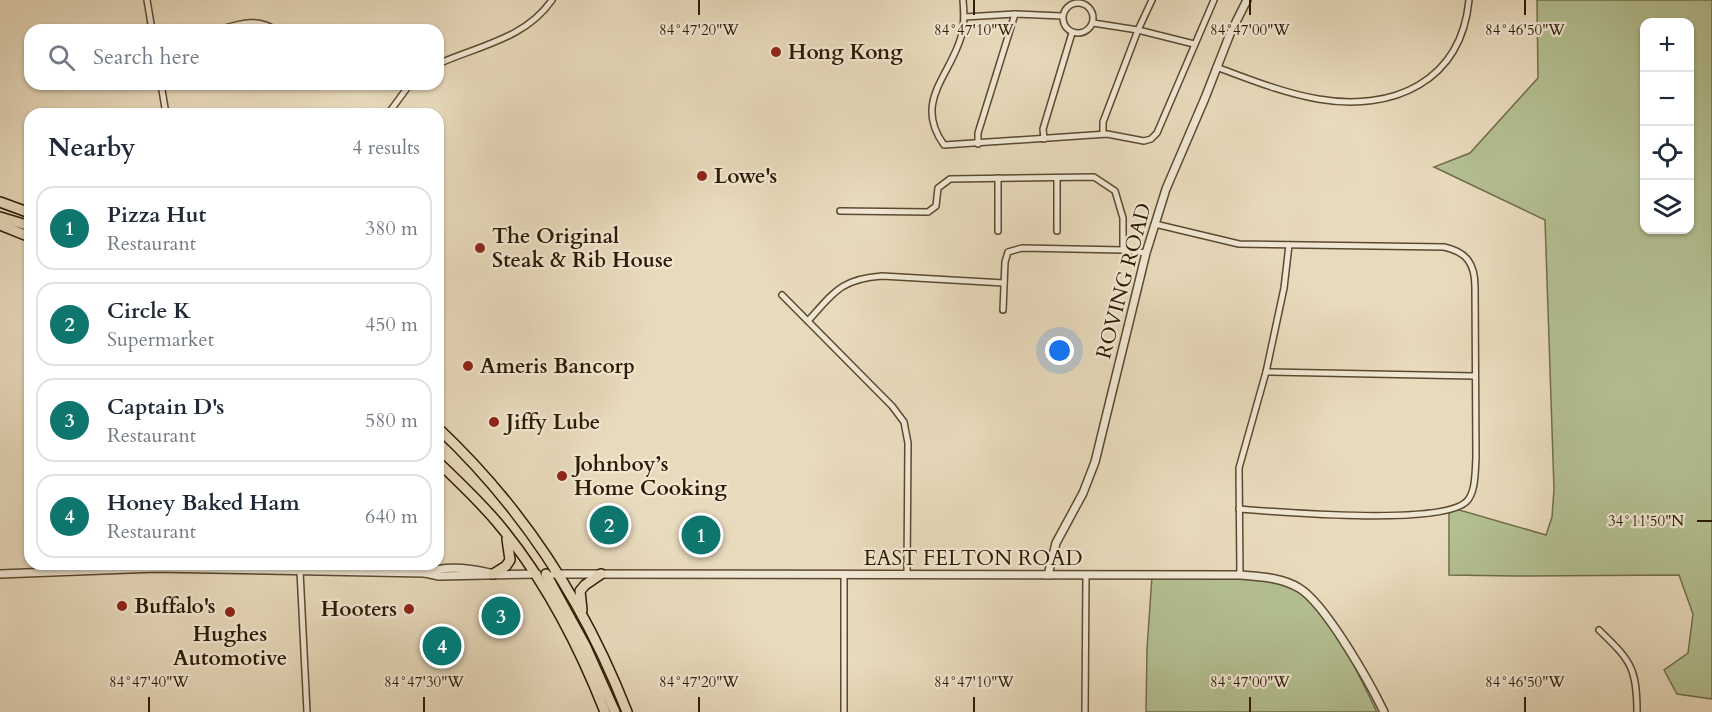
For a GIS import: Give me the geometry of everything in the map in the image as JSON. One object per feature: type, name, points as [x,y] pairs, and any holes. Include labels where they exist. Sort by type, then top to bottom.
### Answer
[{"type":"main road","points":[[0,202],[24,211]]},
{"type":"main road","points":[[0,217],[24,224]]},
{"type":"main road","points":[[0,225],[24,235]]},
{"type":"main road","points":[[444,434],[500,493],[558,574],[584,618],[627,712]]},
{"type":"main road","points":[[444,468],[489,513],[535,574],[579,653],[605,712]]},
{"type":"main road","points":[[494,574],[506,566],[510,560],[505,534]]},
{"type":"main road","points":[[546,574],[586,647],[615,712]]},
{"type":"main road","points":[[584,618],[580,591],[601,574]]},
{"type":"street","points":[[147,0],[151,24]]},
{"type":"street","points":[[444,61],[517,32],[536,18],[552,0]]},
{"type":"street","points":[[963,0],[964,17],[961,37],[936,89],[933,103],[933,123],[944,145],[1103,134],[1144,141],[1151,139],[1157,133],[1214,0]]},
{"type":"street","points":[[1103,134],[1103,122],[1138,30],[1152,0]]},
{"type":"street","name":"ROVING ROAD","points":[[1048,575],[1054,549],[1083,494],[1095,462],[1146,253],[1170,177],[1202,106],[1230,34],[1247,0]]},
{"type":"street","points":[[1216,67],[1272,87],[1319,99],[1356,102],[1383,98],[1424,83],[1444,65],[1462,36],[1469,0]]},
{"type":"street","points":[[1078,1],[1090,8],[1094,18],[1090,27],[1082,33],[1072,33],[1064,26],[1062,16],[1067,7],[1078,1]]},
{"type":"street","points":[[964,17],[1015,14],[1062,16]]},
{"type":"street","points":[[978,144],[978,133],[1015,14]]},
{"type":"street","points":[[241,24],[252,21],[264,24]]},
{"type":"street","points":[[1093,23],[1138,30],[1194,44]]},
{"type":"street","points":[[1044,138],[1043,129],[1072,33]]},
{"type":"street","points":[[444,59],[448,59]]},
{"type":"street","points":[[162,90],[165,108]]},
{"type":"street","points":[[392,108],[406,90]]},
{"type":"street","points":[[840,211],[928,212],[936,206],[938,188],[950,179],[1094,177],[1115,191],[1123,218],[1123,250]]},
{"type":"street","points":[[998,178],[998,231]]},
{"type":"street","points":[[1057,231],[1058,178]]},
{"type":"street","points":[[1155,224],[1239,244],[1426,246],[1452,249],[1467,257],[1472,263],[1475,277],[1476,439],[1474,481],[1470,496],[1459,507],[1441,512],[1352,516],[1239,509]]},
{"type":"street","points":[[1240,576],[1239,468],[1266,372],[1284,288],[1289,245]]},
{"type":"street","points":[[1003,310],[1005,262],[1008,252],[1023,248],[1123,250],[1146,253]]},
{"type":"street","points":[[808,321],[838,287],[862,278],[882,276],[1004,283]]},
{"type":"street","points":[[782,295],[871,384],[904,422],[908,443],[907,574]]},
{"type":"street","points":[[1266,372],[1474,376]]},
{"type":"street","name":"EAST FELTON ROAD","points":[[444,568],[472,568],[494,574],[907,574],[1271,578],[1300,588],[1317,604],[1344,642],[1384,712]]},
{"type":"street","name":"EAST FELTON ROAD","points":[[0,574],[103,570]]},
{"type":"street","points":[[296,570],[308,712]]},
{"type":"street","name":"EAST FELTON ROAD","points":[[348,570],[425,573],[433,570]]},
{"type":"street","points":[[844,574],[844,712]]},
{"type":"street","points":[[1085,712],[1086,575]]},
{"type":"street","points":[[1599,630],[1619,650],[1633,669],[1637,691],[1637,712]]},
{"type":"green space","points":[[1537,0],[1712,0],[1712,699],[1677,694],[1664,670],[1688,653],[1693,614],[1679,575],[1449,575],[1449,507],[1546,535],[1552,517],[1554,489],[1545,220],[1434,167],[1470,153],[1538,78]]},
{"type":"green space","points":[[1240,575],[1290,585],[1303,592],[1316,605],[1340,641],[1377,712],[1146,712],[1152,576]]},
{"type":"place","name":"Hong Kong","points":[[776,52]]},
{"type":"place","name":"Lowe's","points":[[702,176]]},
{"type":"place","name":"The Original Steak & Rib House","points":[[480,248]]},
{"type":"place","name":"Ameris Bancorp","points":[[468,366]]},
{"type":"place","name":"Jiffy Lube","points":[[494,422]]},
{"type":"place","name":"Johnboy’s Home Cooking","points":[[562,476]]},
{"type":"place","name":"Circle K","points":[[609,525]]},
{"type":"place","name":"Pizza Hut","points":[[701,535]]},
{"type":"place","name":"Buffalo's","points":[[122,606]]},
{"type":"place","name":"Hooters","points":[[409,609]]},
{"type":"place","name":"Hughes Automotive","points":[[230,612]]},
{"type":"place","name":"Captain D's","points":[[501,616]]},
{"type":"place","name":"Honey Baked Ham","points":[[442,646]]}]
